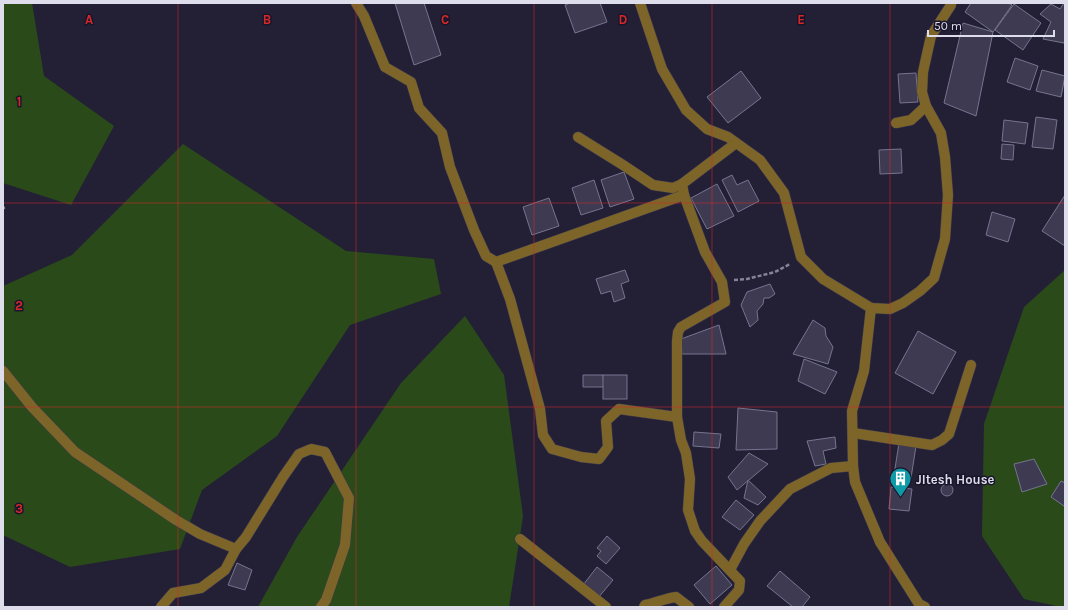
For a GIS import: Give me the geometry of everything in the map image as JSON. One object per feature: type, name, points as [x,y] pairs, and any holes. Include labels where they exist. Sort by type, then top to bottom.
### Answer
[{"type":"street","points":[[356,3],[364,16],[385,67],[411,82],[418,108],[442,133],[450,167],[474,230],[486,256],[496,262],[510,299],[540,409],[543,435],[552,449],[581,457],[599,459],[608,447],[606,421],[619,409],[678,417]]},
{"type":"street","points":[[640,3],[662,69],[686,110],[707,129],[728,137],[760,160],[784,193],[801,257],[823,279],[871,308],[890,309],[903,303],[920,291],[934,278],[945,239],[948,195],[945,157],[941,133],[926,106],[922,92],[923,72],[931,36],[951,3]]},
{"type":"street","points":[[896,123],[911,120],[926,106]]},
{"type":"street","points":[[578,137],[623,164],[653,185],[673,188],[682,184],[736,143]]},
{"type":"street","points":[[682,184],[684,195],[705,252],[722,282],[725,302],[681,327],[678,332],[677,341],[678,417],[681,440],[686,453],[690,479],[688,510],[695,531],[702,541],[740,581],[739,590],[724,607]]},
{"type":"street","points":[[496,262],[684,195]]},
{"type":"street","points":[[871,308],[864,371],[852,411],[853,466],[855,482],[880,542],[919,604],[925,607]]},
{"type":"street","points":[[853,433],[932,445],[942,440],[949,434],[971,366]]},
{"type":"street","points":[[3,371],[32,406],[75,452],[176,520],[200,534],[236,549]]},
{"type":"street","points":[[161,607],[173,593],[201,588],[225,570],[236,549],[246,537],[299,454],[312,449],[325,452],[349,498],[345,545],[326,600],[321,607]]},
{"type":"street","points":[[730,570],[744,544],[760,521],[790,488],[831,468],[853,466]]},
{"type":"street","points":[[520,539],[606,607]]},
{"type":"street","points":[[644,607],[676,597],[689,607]]},
{"type":"path","points":[[722,282],[747,279],[775,272],[801,257]]},
{"type":"green space","points":[[3,3],[32,3],[44,76],[114,126],[71,205],[3,183]]},
{"type":"green space","points":[[183,144],[346,251],[434,259],[441,294],[350,325],[277,436],[202,490],[180,549],[70,567],[3,535],[3,286],[72,255]]},
{"type":"green space","points":[[1065,270],[1065,607],[1061,607],[1024,599],[982,536],[984,424],[1024,307]]},
{"type":"green space","points":[[465,316],[504,375],[523,516],[509,607],[258,607],[297,537],[401,383]]},
{"type":"building","points":[[395,3],[424,3],[441,55],[414,65]]},
{"type":"building","points":[[570,3],[600,3],[607,22],[575,33],[565,5]]},
{"type":"building","points":[[971,3],[1008,3],[1012,5],[993,32],[965,12]]},
{"type":"building","points":[[1064,3],[1064,43],[1043,39],[1051,22],[1040,14],[1051,4],[1060,9]]},
{"type":"building","points":[[1014,4],[1041,23],[1023,50],[995,30]]},
{"type":"building","points":[[963,23],[993,32],[976,116],[944,103]]},
{"type":"building","points":[[1015,58],[1038,66],[1030,90],[1007,82]]},
{"type":"building","points":[[1042,70],[1065,76],[1061,97],[1036,91]]},
{"type":"building","points":[[741,71],[761,98],[728,123],[707,97]]},
{"type":"building","points":[[916,73],[918,102],[900,103],[898,74]]},
{"type":"building","points":[[1036,117],[1057,120],[1053,149],[1032,147]]},
{"type":"building","points":[[1004,120],[1028,123],[1025,144],[1002,141]]},
{"type":"building","points":[[1002,144],[1014,145],[1013,160],[1001,159]]},
{"type":"building","points":[[901,149],[902,173],[880,174],[879,150]]},
{"type":"building","points":[[624,172],[634,199],[610,207],[601,180]]},
{"type":"building","points":[[732,175],[737,185],[748,180],[759,201],[738,212],[722,180]]},
{"type":"building","points":[[594,180],[603,208],[581,215],[572,188]]},
{"type":"building","points":[[717,184],[734,216],[707,229],[691,198]]},
{"type":"building","points":[[1065,195],[1065,246],[1042,231]]},
{"type":"building","points":[[549,198],[559,226],[532,235],[523,207]]},
{"type":"building","points":[[992,212],[1015,219],[1008,242],[986,235]]},
{"type":"building","points":[[625,270],[629,281],[621,284],[625,298],[614,302],[611,291],[601,294],[596,279]]},
{"type":"building","points":[[770,284],[775,294],[769,298],[764,298],[763,304],[757,311],[758,320],[750,327],[741,305],[747,292]]},
{"type":"building","points":[[813,320],[825,328],[826,336],[833,347],[828,364],[793,354]]},
{"type":"building","points":[[719,325],[726,354],[682,354],[681,339]]},
{"type":"building","points":[[918,331],[956,352],[933,394],[895,373]]},
{"type":"building","points":[[804,359],[837,372],[825,394],[798,381]]},
{"type":"building","points":[[583,375],[603,375],[604,387],[583,387]]},
{"type":"building","points":[[603,375],[627,375],[627,399],[603,399]]},
{"type":"building","points":[[738,408],[777,412],[777,449],[736,450]]},
{"type":"building","points":[[694,432],[721,434],[719,448],[693,446]]},
{"type":"building","points":[[835,437],[836,448],[823,451],[826,464],[815,466],[807,441]]},
{"type":"building","points":[[899,443],[916,446],[911,478],[894,475]]},
{"type":"building","points":[[749,453],[768,464],[737,490],[728,477]]},
{"type":"building","points":[[1034,459],[1047,484],[1022,492],[1014,464]]},
{"type":"building","points":[[748,480],[766,497],[758,505],[744,498]]},
{"type":"building","points":[[1061,481],[1065,483],[1064,506],[1051,497]]},
{"type":"building","points":[[945,484],[949,484],[953,490],[949,496],[945,496],[941,492],[941,488]]},
{"type":"building","name":"JItesh House","points":[[891,487],[912,489],[909,511],[889,509]]},
{"type":"building","points":[[736,500],[754,515],[740,530],[722,517]]},
{"type":"building","points":[[607,536],[620,548],[606,564],[597,556],[601,551],[597,548]]},
{"type":"building","points":[[237,563],[252,570],[245,590],[228,585]]},
{"type":"building","points":[[716,566],[732,585],[710,604],[694,585]]},
{"type":"building","points":[[597,567],[613,580],[598,598],[583,585]]},
{"type":"building","points":[[780,571],[810,597],[802,607],[793,607],[767,586]]},
{"type":"place","name":"JItesh House","points":[[900,498]]}]
